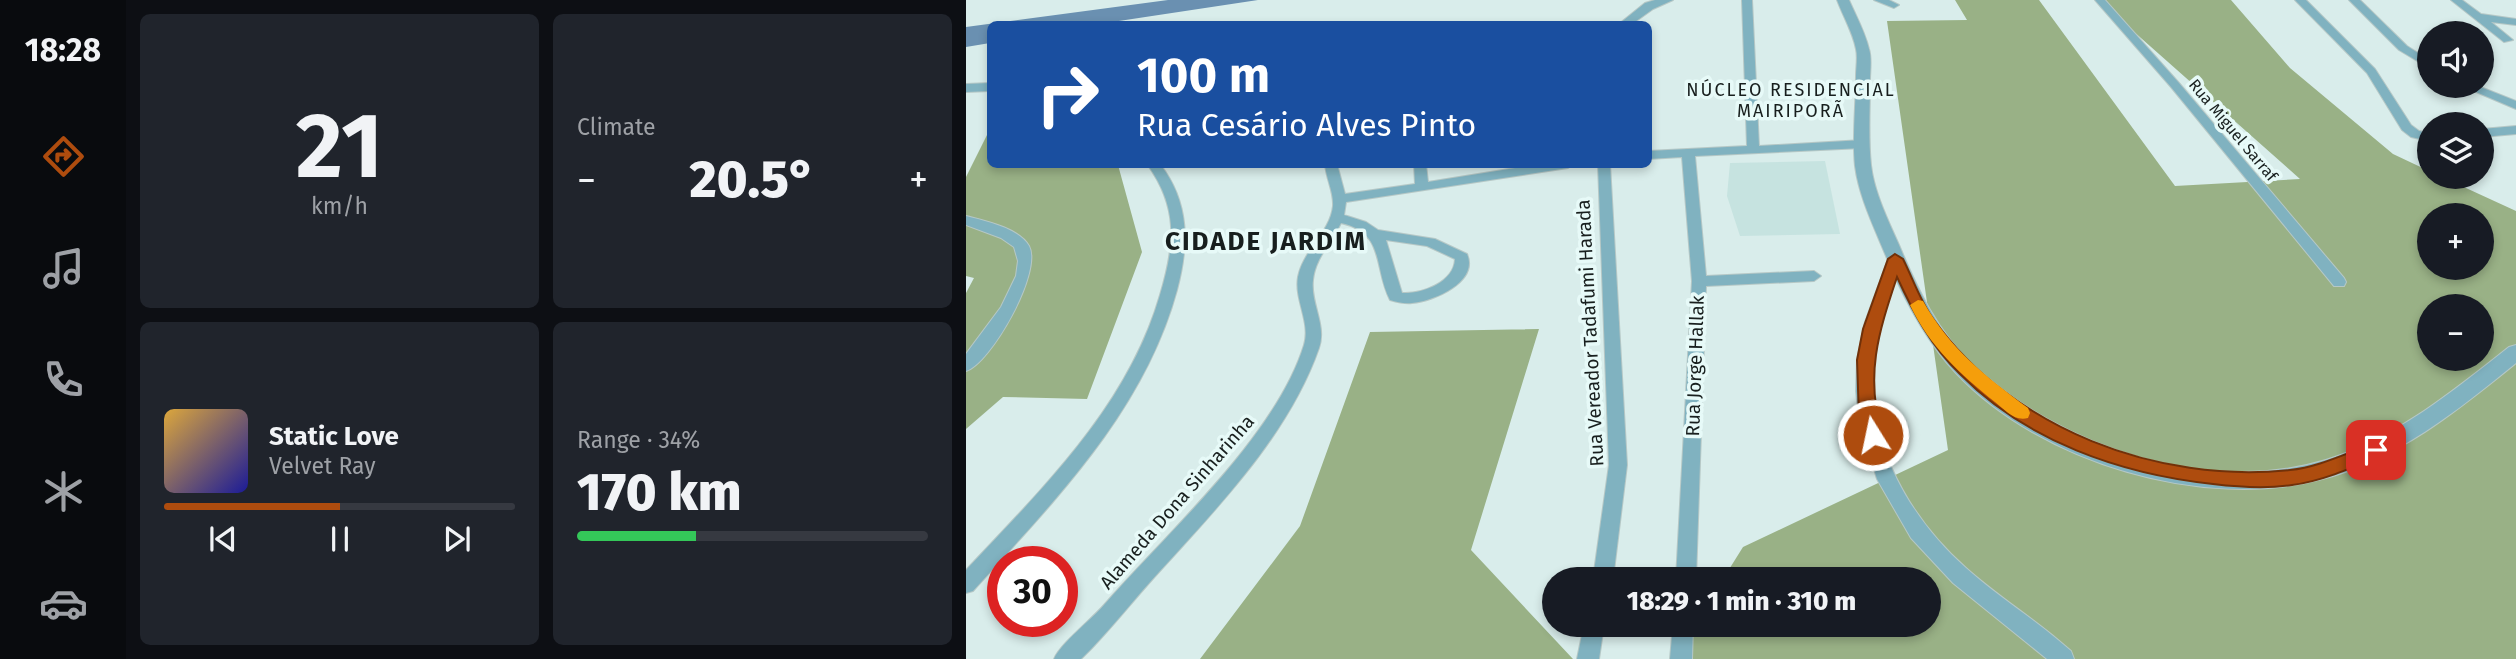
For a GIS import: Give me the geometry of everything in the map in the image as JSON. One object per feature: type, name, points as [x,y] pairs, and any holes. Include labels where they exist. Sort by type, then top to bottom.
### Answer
[{"type":"street","points":[[1629,21],[1649,6],[1667,0]]},
{"type":"street","points":[[1747,0],[1753,149]]},
{"type":"street","points":[[1843,0],[1863,50],[1863,144],[1866,182],[1895,259],[1926,322],[1956,359],[1995,395],[2068,439],[2142,466],[2206,478],[2292,478],[2341,465],[2393,443],[2445,408],[2516,352]]},
{"type":"street","points":[[1879,0],[1894,5]]},
{"type":"street","name":"Rua Miguel Sarraf","points":[[2100,0],[2175,85],[2339,282]]},
{"type":"street","points":[[2300,0],[2371,71],[2392,109],[2410,131],[2417,133]]},
{"type":"street","points":[[2354,0],[2403,48],[2417,57]]},
{"type":"street","points":[[2456,0],[2508,40]]},
{"type":"street","points":[[2476,16],[2516,22]]},
{"type":"street","points":[[966,88],[987,87]]},
{"type":"street","points":[[2494,96],[2516,105]]},
{"type":"street","points":[[2494,132],[2516,130]]},
{"type":"street","points":[[1652,155],[1863,144]]},
{"type":"street","name":"Rua Jorge Hallak","points":[[1687,567],[1699,281],[1688,152]]},
{"type":"street","points":[[966,584],[1094,442],[1146,361],[1167,309],[1178,254],[1179,213],[1172,192],[1157,168]]},
{"type":"street","name":"Alameda Dona Sinharinha","points":[[1065,659],[1188,527],[1272,423],[1312,346],[1314,326],[1307,305],[1305,280],[1308,267],[1337,218],[1341,199],[1331,168]]},
{"type":"street","points":[[1420,168],[1422,187]]},
{"type":"street","name":"Rua Vereador Tadafumi Harada","points":[[1604,168],[1618,465],[1610,542],[1605,567]]},
{"type":"street","points":[[1341,199],[1513,169]]},
{"type":"street","points":[[1337,218],[1359,222],[1376,234],[1430,242],[1462,257],[1464,264],[1461,272],[1446,286],[1411,301],[1403,301],[1395,296],[1376,234]]},
{"type":"street","points":[[966,220],[1014,239],[1023,248],[1025,261],[1021,281],[1008,310],[966,365]]},
{"type":"street","points":[[1895,259],[1871,329],[1865,360],[1868,417],[1883,471],[1901,510],[1929,547],[2063,659]]},
{"type":"street","points":[[1699,281],[1814,276]]},
{"type":"street","points":[[1588,659],[1592,637]]},
{"type":"street","points":[[1681,659],[1682,637]]},
{"type":"shaded area","points":[[1825,161],[1840,234],[1740,236],[1727,196],[1730,163]]},
{"type":"green space","points":[[1955,0],[2039,0],[2175,186],[2300,179],[2098,0],[2231,0],[2290,68],[2393,154],[2417,165],[2417,189],[2468,189],[2516,211],[2516,659],[1675,659],[1689,637],[1941,637],[1941,567],[1730,567],[1743,547],[1948,450],[1887,21],[1967,20]]},
{"type":"green space","points":[[987,135],[987,168],[1119,168],[1142,252],[1087,399],[1003,397],[966,429],[966,293],[974,278],[966,276],[966,177]]},
{"type":"green space","points":[[1539,329],[1471,550],[1542,626],[1542,637],[1552,637],[1573,659],[1200,659],[1300,526],[1370,332]]},
{"type":"water","points":[[1168,0],[1258,0],[1119,21],[1011,21]]},
{"type":"water","points":[[987,24],[987,44],[966,47],[966,27]]},
{"type":"slow traffic","points":[[1918,305],[1926,322],[1965,369],[2021,413]]},
{"type":"district","name":"NÚCLEO RESIDENCIAL MAIRIPORÃ","points":[[1791,100]]},
{"type":"district","name":"CIDADE JARDIM","points":[[1266,241]]},
{"type":"route","points":[[1873,435],[1868,417],[1865,360],[1871,329],[1895,259],[1926,322],[1965,369],[1995,395],[2028,417],[2068,439],[2112,457],[2142,466],[2206,478],[2242,480],[2292,478],[2341,465],[2376,450]]}]
